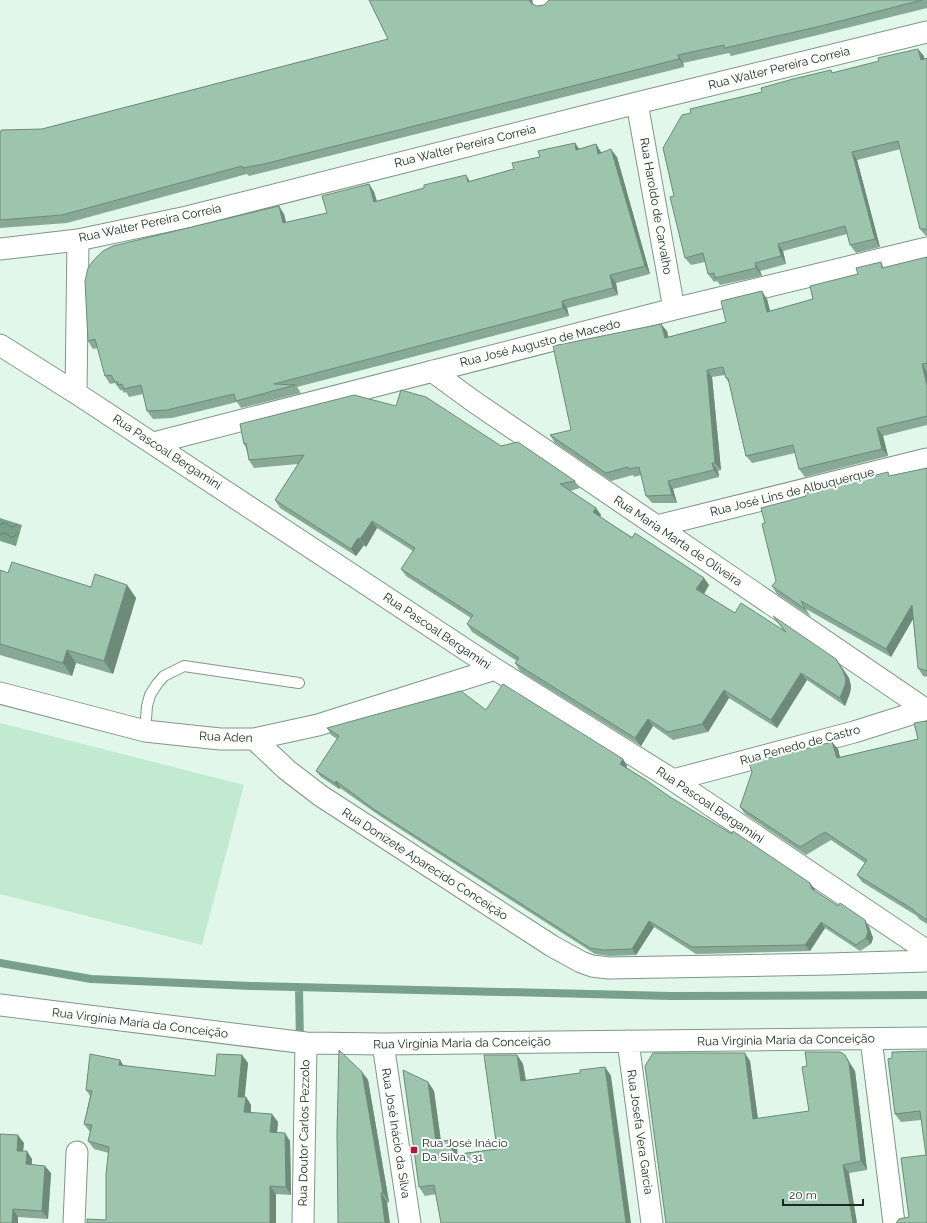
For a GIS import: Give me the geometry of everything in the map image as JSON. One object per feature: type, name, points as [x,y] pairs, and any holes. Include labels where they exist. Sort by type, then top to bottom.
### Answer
[{"type":"street","name":"Rua Walter Pereira Correia","points":[[0,249],[78,240],[187,216],[927,32]]},
{"type":"street","name":"Rua Haroldo de Carvalho","points":[[637,103],[674,309]]},
{"type":"street","points":[[76,393],[78,240]]},
{"type":"street","name":"Rua José Augusto de Macedo","points":[[154,443],[432,370],[674,309],[927,248]]},
{"type":"street","name":"Rua Pascoal Bergamini","points":[[0,345],[154,443],[495,669],[673,780],[927,951]]},
{"type":"street","name":"Rua Maria Marta de Oliveira","points":[[432,370],[473,401],[926,709]]},
{"type":"street","name":"Rua José Lins de Albuquerque","points":[[657,526],[927,459]]},
{"type":"street","name":"Rua Aden","points":[[0,693],[145,731],[220,738],[254,739],[318,725],[495,669]]},
{"type":"street","name":"Rua Penedo de Castro","points":[[673,780],[854,732],[926,709]]},
{"type":"street","name":"Rua Donizete Aparecido Conceição","points":[[254,739],[287,770],[321,796],[552,946],[592,966],[608,968],[927,961]]},
{"type":"street","name":"Rua Virgínia Maria da Conceição","points":[[0,1005],[306,1043],[383,1044],[927,1038]]},
{"type":"street","points":[[871,1039],[894,1223]]},
{"type":"street","name":"Rua Josefa Vera Garcia","points":[[628,1041],[652,1223]]},
{"type":"street","name":"Rua Doutor Carlos Pezzolo","points":[[303,1223],[306,1043]]},
{"type":"street","name":"Rua José Inácio da Silva","points":[[383,1044],[410,1223]]},
{"type":"street","points":[[74,1223],[77,1152]]},
{"type":"lane","points":[[145,731],[147,706],[150,695],[164,676],[184,666],[299,683]]},
{"type":"shaded area","points":[[0,723],[244,785],[202,945],[0,894]]},
{"type":"water","points":[[0,518],[22,525],[16,546],[0,541]]},
{"type":"building","points":[[369,0],[529,0],[532,4],[537,6],[544,5],[549,0],[922,0],[821,26],[725,48],[724,45],[678,55],[679,59],[264,164],[243,168],[242,166],[62,215],[0,220],[1,130],[42,129],[388,39]]},
{"type":"building","points":[[918,49],[921,60],[927,58],[927,230],[920,229],[898,141],[852,152],[875,239],[850,245],[845,226],[778,244],[781,256],[755,263],[756,268],[715,278],[714,273],[708,274],[703,253],[685,258],[670,197],[674,196],[663,148],[682,115],[691,113],[690,109],[762,92],[761,88],[793,79],[831,70],[832,73],[879,61],[878,58]]},
{"type":"building","points":[[575,143],[576,150],[596,144],[598,154],[611,149],[645,266],[610,275],[613,288],[562,301],[563,308],[274,384],[295,385],[236,401],[234,394],[167,410],[147,411],[141,385],[124,389],[122,384],[118,385],[118,382],[115,382],[111,375],[105,376],[95,339],[88,341],[85,281],[88,268],[103,251],[113,246],[279,206],[283,223],[327,213],[322,196],[369,184],[374,202],[424,188],[424,185],[466,175],[468,182],[514,169],[512,163],[540,157],[538,151]]},
{"type":"building","points":[[927,257],[927,363],[922,364],[927,386],[927,416],[877,428],[882,449],[799,469],[793,445],[746,456],[728,378],[726,378],[723,367],[707,370],[715,463],[712,463],[714,470],[668,481],[672,495],[646,496],[639,467],[629,469],[628,467],[606,473],[550,435],[571,430],[553,346],[661,324],[665,338],[726,322],[721,301],[762,291],[767,312],[813,299],[810,286],[858,274],[856,268],[881,262],[882,268]]},
{"type":"building","points":[[401,390],[426,397],[501,446],[518,442],[575,481],[560,484],[596,508],[593,512],[632,538],[635,533],[704,578],[696,589],[735,613],[741,603],[786,632],[773,616],[836,659],[846,679],[840,698],[801,673],[771,720],[724,690],[702,724],[668,732],[648,719],[635,738],[515,663],[519,658],[467,624],[473,615],[401,569],[415,548],[372,521],[351,549],[275,500],[304,455],[249,460],[246,443],[244,444],[240,424],[354,395],[396,406]]},
{"type":"building","points":[[927,468],[927,671],[918,668],[912,605],[886,649],[801,601],[805,609],[772,586],[776,581],[762,524],[765,523],[761,508],[806,496],[805,493],[888,472],[889,476]]},
{"type":"building","points":[[12,562],[91,587],[95,574],[127,585],[104,661],[67,650],[63,663],[0,644],[0,570],[8,573]]},
{"type":"building","points":[[503,684],[623,759],[620,764],[670,797],[732,834],[733,831],[810,883],[812,889],[838,906],[840,903],[865,920],[868,932],[866,938],[856,945],[821,922],[805,945],[692,947],[649,921],[632,949],[604,950],[590,948],[375,810],[336,781],[335,783],[316,771],[339,736],[327,728],[461,691],[486,710]]},
{"type":"building","points":[[927,721],[927,920],[914,910],[857,875],[867,860],[825,832],[800,847],[740,807],[752,772],[749,763],[832,742],[837,758],[918,739],[914,723]]},
{"type":"building","points":[[339,1050],[362,1072],[383,1193],[381,1193],[385,1223],[338,1223],[337,1132]]},
{"type":"building","points":[[927,1051],[927,1223],[896,1223],[899,1219],[909,1217],[901,1158],[926,1155],[920,1111],[895,1114],[888,1059],[892,1058],[892,1052]]},
{"type":"building","points":[[805,1052],[840,1052],[845,1055],[849,1063],[861,1161],[843,1165],[853,1223],[666,1223],[645,1066],[653,1053],[745,1053],[753,1119],[809,1111],[802,1067],[807,1066]]},
{"type":"building","points":[[90,1054],[120,1060],[119,1065],[215,1076],[217,1054],[242,1055],[238,1097],[246,1097],[244,1112],[272,1114],[270,1132],[285,1133],[286,1187],[270,1186],[270,1223],[87,1223],[87,1219],[106,1220],[106,1174],[109,1147],[88,1141],[92,1125],[84,1124],[92,1091],[86,1090]]},
{"type":"building","points":[[484,1055],[517,1055],[521,1081],[580,1073],[580,1070],[605,1067],[626,1223],[441,1223],[434,1185],[419,1187],[403,1070],[428,1082],[436,1142],[451,1140],[453,1155],[497,1149]]},
{"type":"building","points":[[0,1134],[18,1135],[17,1151],[27,1151],[26,1164],[45,1166],[42,1211],[13,1209],[12,1223],[0,1223]]},
{"type":"waterway","points":[[0,963],[91,979],[251,986],[671,996],[927,995]]},
{"type":"waterway","points":[[299,988],[300,1042]]},
{"type":"place","name":"Rua José Inácio Da Silva, 31","points":[[414,1150]]}]
